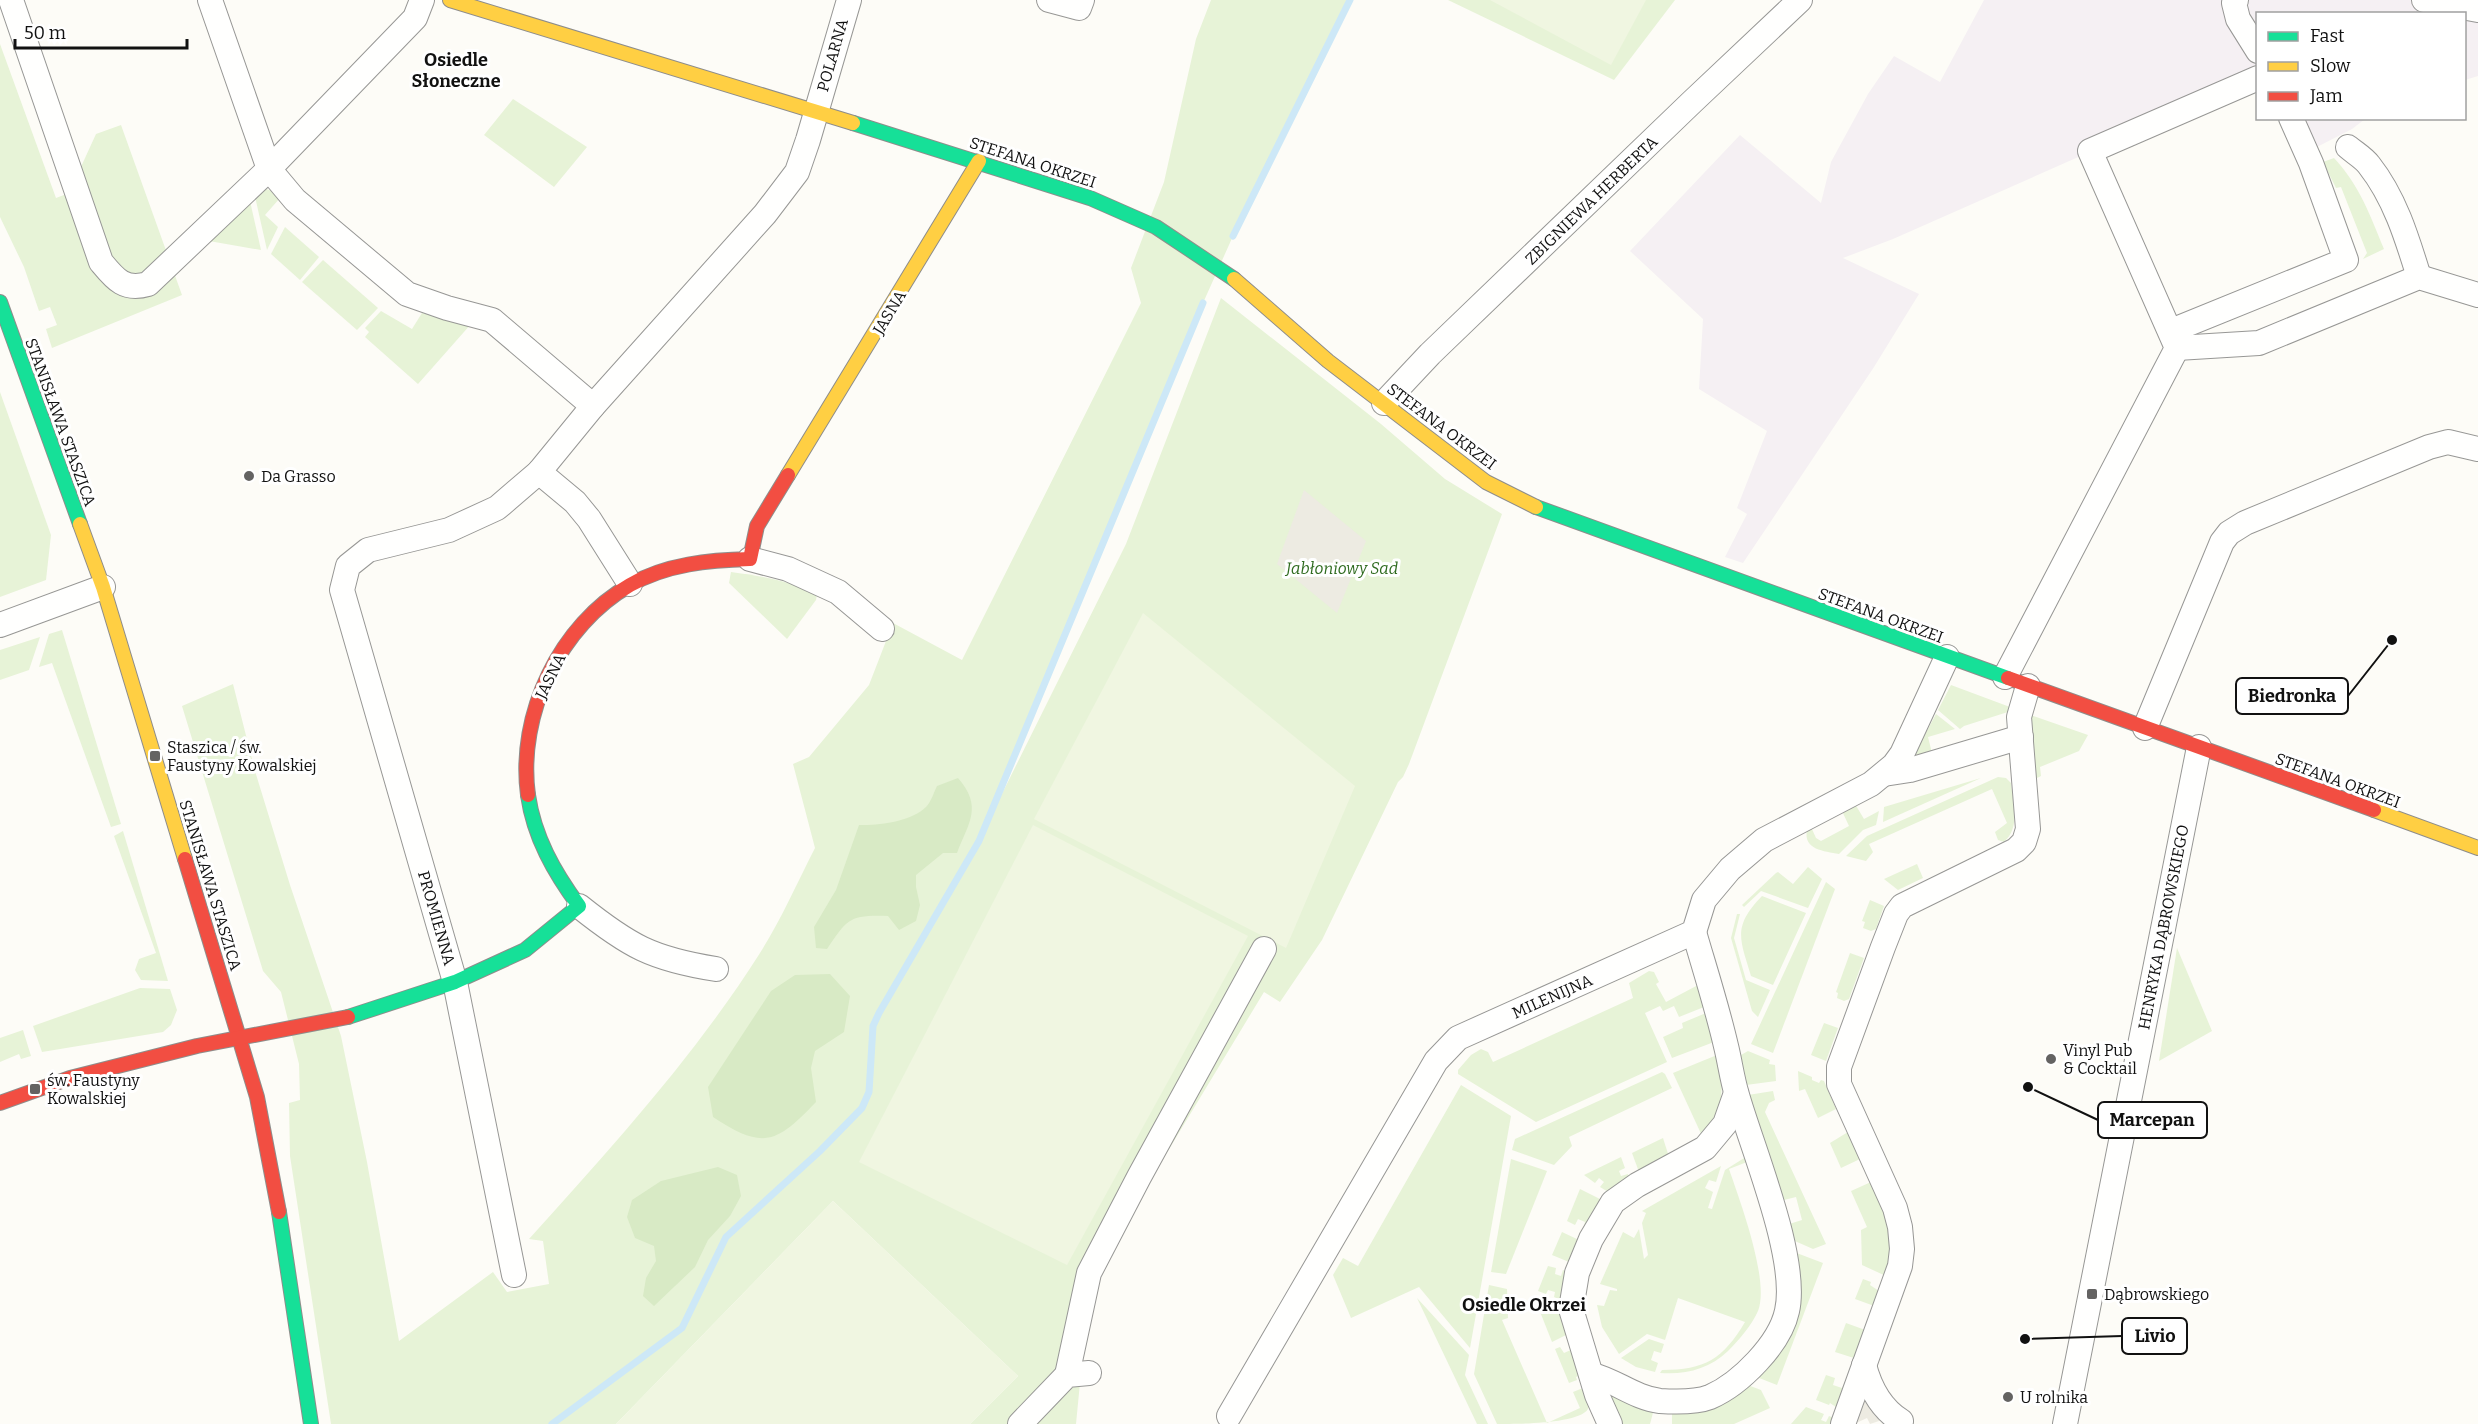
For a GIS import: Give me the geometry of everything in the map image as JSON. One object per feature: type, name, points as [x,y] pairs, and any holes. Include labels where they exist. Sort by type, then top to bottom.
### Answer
[{"type":"street","points":[[11,0],[101,262],[120,284],[130,287],[148,284],[269,169],[415,18],[422,0]]},
{"type":"street","points":[[210,0],[269,169],[295,200],[407,294],[447,309],[492,320],[593,406]]},
{"type":"street","name":"STEFANA OKRZEI","points":[[450,0],[979,161],[1090,198],[1156,227],[1225,271],[1328,361],[1486,482],[1547,512],[2478,848]]},
{"type":"street","name":"POLARNA","points":[[348,566],[368,550],[449,530],[496,508],[539,472],[593,406],[765,214],[787,186],[801,161],[849,0]]},
{"type":"street","points":[[1049,0],[1079,8],[1082,0]]},
{"type":"street","name":"ZBIGNIEWA HERBERTA","points":[[1384,403],[1430,354],[1800,0]]},
{"type":"street","points":[[2236,0],[2234,3],[2238,19],[2256,48]]},
{"type":"street","points":[[2424,0],[2478,10]]},
{"type":"street","points":[[2174,340],[2090,151],[2256,79]]},
{"type":"street","points":[[2005,678],[2174,340],[2346,260],[2311,163],[2292,120]]},
{"type":"street","points":[[2348,147],[2368,164],[2390,197],[2407,238],[2419,277]]},
{"type":"street","name":"JASNA","points":[[750,559],[757,526],[979,161]]},
{"type":"street","points":[[2174,340],[2259,342],[2419,277],[2478,295]]},
{"type":"street","name":"STANISŁAWA STASZICA","points":[[0,302],[103,587],[257,1097],[287,1254],[311,1424]]},
{"type":"street","points":[[2145,728],[2222,542],[2229,533],[2245,523],[2429,447],[2448,442],[2478,449]]},
{"type":"street","points":[[539,472],[575,502],[590,519],[630,584]]},
{"type":"street","name":"JASNA","points":[[716,969],[680,964],[639,949],[620,938],[579,906],[565,888],[543,848],[529,808],[526,765],[531,717],[547,674],[572,635],[601,606],[630,584],[689,563],[721,559],[750,559],[788,569],[838,591],[882,629]]},
{"type":"street","name":"PROMIENNA","points":[[348,566],[342,590],[455,982],[514,1275]]},
{"type":"street","points":[[0,625],[103,587]]},
{"type":"street","points":[[1593,1375],[1630,1392],[1659,1401],[1708,1398],[1740,1377],[1761,1358],[1776,1336],[1787,1311],[1788,1281],[1785,1258],[1771,1203],[1737,1093],[1694,932],[1704,900],[1730,869],[1764,840],[1871,784],[1884,774],[1902,754],[1947,657]]},
{"type":"street","points":[[1843,1424],[1900,1266],[1902,1250],[1900,1227],[1895,1208],[1839,1084],[1839,1068],[1883,947],[1902,906],[2016,850],[2024,842],[2028,829],[2019,717],[2028,686]]},
{"type":"street","points":[[1884,774],[1911,770],[2021,737]]},
{"type":"street","name":"HENRYKA DĄBROWSKIEGO","points":[[2065,1424],[2199,747]]},
{"type":"street","points":[[0,1103],[70,1078],[198,1046],[343,1019],[455,982],[525,950],[579,906]]},
{"type":"street","name":"MILENIJNA","points":[[1229,1416],[1436,1061],[1458,1038],[1694,932]]},
{"type":"street","points":[[1020,1424],[1078,1374],[1089,1274],[1264,949]]},
{"type":"street","points":[[1610,1424],[1597,1395],[1572,1309],[1576,1277],[1591,1239],[1613,1202],[1637,1185],[1704,1148],[1725,1124],[1737,1093]]},
{"type":"street","points":[[1864,1365],[1868,1382],[1881,1404],[1890,1414],[1904,1423]]},
{"type":"shaded area","points":[[1984,0],[2478,0],[2478,76],[2466,80],[2466,12],[2256,12],[2256,78],[1893,239],[1843,258],[1919,294],[1874,367],[1743,563],[1725,557],[1747,514],[1737,508],[1767,431],[1699,389],[1703,319],[1630,251],[1740,135],[1821,203],[1831,162],[1868,94],[1894,56],[1940,82]]},
{"type":"shaded area","points":[[2303,120],[2364,120],[2352,129],[2315,148]]},
{"type":"shaded area","points":[[1304,490],[1366,541],[1337,613],[1277,564]]},
{"type":"shaded area","points":[[1864,1400],[1868,1400],[1881,1420],[1870,1424],[1867,1418],[1854,1424]]},
{"type":"green space","name":"Jabłoniowy Sad","points":[[1211,0],[1350,0],[1233,236],[1203,303],[985,828],[1126,544],[1221,298],[1381,424],[1445,479],[1502,514],[1409,764],[1398,782],[1322,940],[1280,1002],[1264,992],[1102,1260],[1085,1331],[1076,1424],[970,1424],[1018,1376],[833,1201],[616,1424],[331,1424],[290,1156],[289,1103],[300,1100],[299,1064],[281,992],[263,971],[182,706],[233,684],[255,771],[290,885],[341,1036],[367,1162],[399,1341],[493,1272],[507,1292],[549,1284],[543,1241],[529,1239],[621,1136],[708,1029],[768,940],[815,848],[793,764],[809,757],[869,685],[893,623],[962,660],[1141,303],[1131,268],[1164,182],[1196,39]]},
{"type":"green space","points":[[1448,0],[1675,0],[1614,80]]},
{"type":"green space","points":[[1490,0],[1646,0],[1611,65]]},
{"type":"green space","points":[[0,44],[56,198],[69,193],[96,134],[121,125],[182,295],[52,348],[46,329],[57,325],[50,307],[39,311],[24,267],[0,217]]},
{"type":"green space","points":[[513,99],[587,147],[554,187],[484,135]]},
{"type":"green space","points":[[2334,158],[2358,190],[2384,249],[2363,259],[2367,253],[2341,187],[2336,188],[2323,162]]},
{"type":"green space","points":[[263,188],[275,192],[280,198],[265,215],[278,227],[267,250],[254,192]]},
{"type":"green space","points":[[250,201],[261,250],[209,241]]},
{"type":"green space","points":[[285,227],[319,257],[300,280],[271,254]]},
{"type":"green space","points":[[323,260],[378,308],[357,330],[302,282]]},
{"type":"green space","points":[[381,311],[412,329],[422,313],[471,324],[418,384],[365,337],[369,332],[365,328]]},
{"type":"green space","points":[[0,392],[51,535],[46,580],[0,597]]},
{"type":"green space","points":[[731,572],[786,582],[817,594],[816,600],[787,639],[729,583]]},
{"type":"green space","points":[[1143,613],[1355,786],[1286,948],[1034,819]]},
{"type":"green space","points":[[62,630],[121,824],[111,827],[52,663],[39,667],[49,634]]},
{"type":"green space","points":[[40,637],[29,670],[0,680],[0,650]]},
{"type":"green space","points":[[1951,685],[2010,707],[2011,711],[1960,729],[1938,710]]},
{"type":"green space","points":[[1936,714],[1955,729],[1928,737],[1932,753],[1913,757]]},
{"type":"green space","points":[[2028,714],[2088,735],[2079,751],[2040,767],[2041,776],[2031,781]]},
{"type":"green space","points":[[1998,777],[2006,778],[2011,783],[2014,807],[2013,829],[2004,842],[1998,840],[1995,832],[2007,823],[1992,789],[1869,844],[1873,852],[1866,861],[1846,856],[1867,836]]},
{"type":"green space","points":[[958,778],[966,788],[972,806],[969,823],[957,853],[943,853],[916,875],[920,905],[916,921],[899,930],[888,916],[865,916],[851,920],[827,949],[816,948],[814,927],[836,890],[859,825],[876,825],[912,816],[928,805],[937,786]]},
{"type":"green space","points":[[1981,778],[1883,822],[1884,807]]},
{"type":"green space","points":[[1855,804],[1864,819],[1879,811],[1876,825],[1863,830],[1839,854],[1811,846],[1808,842],[1807,830],[1811,827],[1816,838],[1821,841],[1849,826],[1842,811]]},
{"type":"green space","points":[[1033,825],[1248,936],[1067,1265],[859,1162]]},
{"type":"green space","points":[[123,831],[168,981],[141,980],[135,970],[139,959],[156,953],[114,836]]},
{"type":"green space","points":[[1917,864],[1923,878],[1898,890],[1884,879]]},
{"type":"green space","points":[[1808,867],[1822,879],[1808,908],[1761,891],[1744,907],[1742,905],[1776,873],[1778,872],[1793,884]]},
{"type":"green space","points":[[1826,882],[1835,889],[1773,1053],[1751,1044]]},
{"type":"green space","points":[[1762,896],[1806,913],[1773,985],[1751,976],[1742,943],[1742,925],[1752,907]]},
{"type":"green space","points":[[1870,900],[1884,906],[1876,929],[1871,931],[1863,928],[1865,922],[1862,921]]},
{"type":"green space","points":[[1737,914],[1740,914],[1734,938],[1746,980],[1770,990],[1758,1017],[1752,1011],[1731,938]]},
{"type":"green space","points":[[2177,948],[2212,1031],[2159,1061]]},
{"type":"green space","points":[[1850,953],[1864,958],[1849,999],[1844,1001],[1837,998],[1838,993],[1836,992]]},
{"type":"green space","points":[[1649,971],[1654,972],[1659,982],[1656,984],[1666,1002],[1698,985],[1704,1007],[1679,1017],[1674,1006],[1663,1011],[1660,1006],[1645,1013],[1667,1062],[1536,1122],[1458,1074],[1458,1070],[1471,1055],[1481,1049],[1488,1052],[1493,1062],[1633,998],[1629,983]]},
{"type":"green space","points":[[830,974],[850,996],[844,1032],[815,1051],[811,1068],[816,1102],[790,1127],[768,1138],[757,1138],[745,1134],[713,1117],[708,1087],[771,991],[795,975]]},
{"type":"green space","points":[[140,988],[170,989],[177,1010],[171,1025],[163,1032],[42,1052],[33,1026]]},
{"type":"green space","points":[[1706,1013],[1714,1042],[1672,1058],[1663,1037],[1683,1028],[1682,1023]]},
{"type":"green space","points":[[1824,1023],[1838,1028],[1826,1061],[1811,1055]]},
{"type":"green space","points":[[23,1030],[31,1056],[21,1059],[19,1054],[0,1062],[0,1038]]},
{"type":"green space","points":[[1748,1051],[1770,1060],[1769,1064],[1775,1065],[1776,1081],[1746,1085],[1741,1055]]},
{"type":"green space","points":[[1717,1055],[1722,1083],[1720,1113],[1703,1138],[1673,1073]]},
{"type":"green space","points":[[1798,1071],[1819,1083],[1821,1080],[1824,1081],[1836,1109],[1818,1118],[1805,1089],[1799,1091]]},
{"type":"green space","points":[[1662,1072],[1672,1088],[1569,1137],[1572,1146],[1554,1165],[1512,1150],[1515,1139]]},
{"type":"green space","points":[[1461,1085],[1511,1116],[1470,1348],[1419,1287],[1351,1318],[1333,1275],[1343,1258],[1358,1266]]},
{"type":"green space","points":[[1773,1091],[1775,1100],[1769,1103],[1765,1112],[1826,1244],[1813,1249],[1788,1238],[1786,1225],[1802,1220],[1796,1197],[1780,1201],[1748,1095]]},
{"type":"green space","points":[[1848,1132],[1860,1159],[1841,1168],[1830,1143]]},
{"type":"green space","points":[[1663,1138],[1669,1157],[1639,1172],[1632,1153]]},
{"type":"green space","points":[[1749,1155],[1747,1162],[1729,1169],[1757,1261],[1761,1298],[1752,1322],[1732,1347],[1713,1362],[1688,1372],[1660,1373],[1662,1370],[1690,1368],[1711,1360],[1729,1345],[1745,1322],[1678,1298],[1665,1340],[1647,1334],[1619,1354],[1602,1327],[1597,1305],[1604,1306],[1610,1290],[1617,1291],[1617,1289],[1600,1284],[1623,1232],[1634,1238],[1639,1229],[1644,1259],[1648,1255],[1642,1223],[1646,1213],[1642,1211],[1721,1166],[1716,1182],[1709,1180],[1705,1188],[1713,1192],[1708,1208],[1712,1209],[1725,1170]]},
{"type":"green space","points":[[1621,1157],[1625,1168],[1619,1171],[1621,1176],[1628,1174],[1629,1178],[1610,1193],[1600,1187],[1604,1182],[1599,1178],[1595,1183],[1584,1175]]},
{"type":"green space","points":[[1511,1159],[1547,1171],[1506,1274],[1491,1272]]},
{"type":"green space","points":[[718,1167],[737,1175],[741,1196],[730,1216],[708,1240],[695,1267],[654,1306],[643,1296],[646,1278],[656,1261],[654,1246],[635,1238],[627,1217],[632,1200],[661,1181]]},
{"type":"green space","points":[[1871,1182],[1885,1213],[1894,1246],[1888,1277],[1862,1265],[1861,1230],[1867,1227],[1851,1191]]},
{"type":"green space","points":[[1580,1189],[1604,1201],[1585,1230],[1583,1229],[1585,1222],[1578,1219],[1575,1225],[1567,1221]]},
{"type":"green space","points":[[833,1201],[1018,1376],[970,1424],[616,1424]]},
{"type":"green space","points":[[1562,1232],[1579,1240],[1569,1262],[1552,1255]]},
{"type":"green space","points":[[1794,1252],[1823,1263],[1777,1385],[1754,1376]]},
{"type":"green space","points":[[1548,1266],[1556,1268],[1555,1274],[1561,1276],[1563,1270],[1567,1272],[1563,1301],[1554,1297],[1555,1292],[1548,1290],[1546,1294],[1538,1291]]},
{"type":"green space","points":[[1863,1279],[1871,1282],[1870,1285],[1882,1293],[1877,1307],[1855,1299]]},
{"type":"green space","points":[[1489,1285],[1507,1289],[1508,1318],[1502,1320],[1547,1422],[1497,1424],[1474,1374]]},
{"type":"green space","points":[[1417,1298],[1469,1355],[1465,1375],[1488,1424],[1477,1424]]},
{"type":"green space","points":[[1535,1299],[1561,1311],[1568,1334],[1552,1342]]},
{"type":"green space","points":[[1846,1323],[1868,1331],[1857,1359],[1835,1352]]},
{"type":"green space","points":[[1649,1339],[1664,1344],[1661,1353],[1654,1351],[1651,1360],[1658,1363],[1655,1372],[1636,1367],[1621,1358]]},
{"type":"green space","points":[[1560,1347],[1564,1353],[1573,1349],[1583,1374],[1576,1377],[1577,1380],[1569,1383],[1555,1349]]},
{"type":"green space","points":[[1826,1375],[1835,1378],[1833,1385],[1842,1388],[1845,1382],[1849,1383],[1839,1409],[1830,1403],[1829,1405],[1816,1400]]},
{"type":"green space","points":[[1745,1384],[1761,1390],[1770,1408],[1734,1424],[1672,1424],[1672,1410]]},
{"type":"green space","points":[[1588,1386],[1588,1409],[1573,1418],[1550,1422],[1580,1408],[1573,1392]]},
{"type":"green space","points":[[1609,1393],[1654,1409],[1650,1424],[1620,1424]]},
{"type":"green space","points":[[1806,1407],[1824,1414],[1821,1420],[1826,1422],[1829,1416],[1834,1418],[1831,1424],[1791,1424]]},
{"type":"waterway","points":[[1233,236],[1350,0]]},
{"type":"waterway","points":[[552,1424],[682,1328],[726,1237],[820,1151],[862,1108],[869,1092],[873,1026],[979,841],[1203,303]]},
{"type":"traffic: fast","points":[[853,123],[1090,198],[1156,227],[1234,279]]},
{"type":"traffic: fast","points":[[0,302],[80,524]]},
{"type":"traffic: fast","points":[[1536,507],[2008,678]]},
{"type":"traffic: fast","points":[[348,1017],[455,982],[525,950],[579,906],[546,854],[535,825],[528,795]]},
{"type":"traffic: fast","points":[[279,1212],[311,1424]]},
{"type":"traffic: slow","points":[[450,0],[853,123]]},
{"type":"traffic: slow","points":[[788,475],[979,161]]},
{"type":"traffic: slow","points":[[1234,279],[1328,361],[1486,482],[1536,507]]},
{"type":"traffic: slow","points":[[80,524],[103,587],[185,859]]},
{"type":"traffic: slow","points":[[2374,810],[2478,848]]},
{"type":"traffic: jam","points":[[528,795],[526,764],[529,734],[537,704],[564,648],[583,623],[605,602],[630,585],[658,572],[688,564],[750,559],[757,526],[788,475]]},
{"type":"traffic: jam","points":[[2008,678],[2374,810]]},
{"type":"traffic: jam","points":[[185,859],[257,1097],[279,1212]]},
{"type":"traffic: jam","points":[[0,1103],[70,1078],[197,1046],[348,1017]]},
{"type":"place","name":"Da Grasso","points":[[249,476]]},
{"type":"place","name":"Biedronka","points":[[2392,640]]},
{"type":"place","name":"Staszica / św. Faustyny Kowalskiej","points":[[155,756]]},
{"type":"place","name":"Vinyl Pub & Cocktail","points":[[2051,1059]]},
{"type":"place","name":"Marcepan","points":[[2028,1087]]},
{"type":"place","name":"św. Faustyny Kowalskiej","points":[[35,1089]]},
{"type":"place","name":"Dąbrowskiego","points":[[2092,1294]]},
{"type":"place","name":"Livio","points":[[2025,1339]]},
{"type":"place","name":"U rolnika","points":[[2008,1397]]},
{"type":"district","name":"Osiedle Słoneczne","points":[[456,70]]},
{"type":"district","name":"Osiedle Okrzei","points":[[1524,1305]]}]
